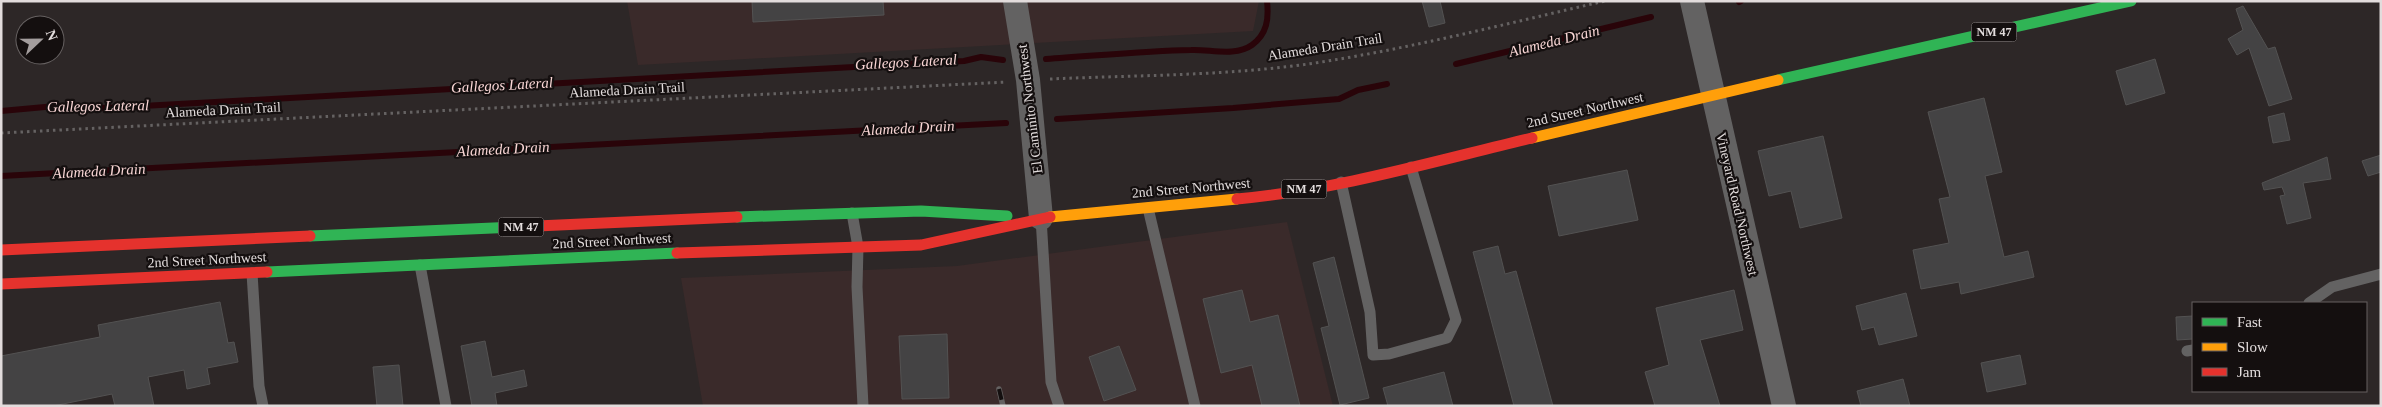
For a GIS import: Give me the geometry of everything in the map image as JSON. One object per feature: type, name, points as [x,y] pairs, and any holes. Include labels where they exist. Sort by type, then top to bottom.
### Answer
[{"type":"main road","name":"2nd Street Northwest","points":[[1,284],[922,245],[1041,218],[1271,196],[1341,182],[1712,95],[2131,1]]},
{"type":"main road","name":"2nd Street Northwest","points":[[1,250],[852,213],[921,211],[1041,218]]},
{"type":"street","name":"El Caminito Northwest","points":[[1015,1],[1028,80],[1041,218]]},
{"type":"street","name":"Vineyard Road Northwest","points":[[1692,1],[1784,406]]},
{"type":"lane","points":[[1341,182],[1370,312],[1373,355],[1389,354],[1447,338],[1456,320],[1411,167]]},
{"type":"lane","points":[[1148,208],[1195,406]]},
{"type":"lane","points":[[852,213],[858,247],[857,297],[862,406]]},
{"type":"lane","points":[[1041,218],[1051,382],[1059,406]]},
{"type":"lane","points":[[420,265],[446,406]]},
{"type":"lane","points":[[252,273],[259,386],[263,406]]},
{"type":"lane","points":[[2310,302],[2332,287],[2381,274]]},
{"type":"path","name":"Alameda Drain Trail","points":[[1044,80],[1244,70],[1314,63],[1424,42],[1605,1]]},
{"type":"path","name":"Alameda Drain Trail","points":[[1,133],[1015,81]]},
{"type":"shaded area","points":[[627,1],[1259,1],[1253,31],[638,65]]},
{"type":"shaded area","points":[[1287,222],[1333,406],[703,406],[681,278],[957,266]]},
{"type":"building","points":[[752,1],[883,1],[884,15],[753,22]]},
{"type":"building","points":[[1422,1],[1440,1],[1445,23],[1429,27]]},
{"type":"building","points":[[2243,6],[2268,49],[2275,47],[2292,99],[2269,106],[2249,48],[2237,55],[2228,39],[2243,30],[2236,9]]},
{"type":"building","points":[[2155,59],[2165,93],[2126,105],[2116,71]]},
{"type":"building","points":[[1984,98],[2002,172],[1985,176],[2004,257],[2028,251],[2034,277],[1961,294],[1959,282],[1921,289],[1913,250],[1949,243],[1939,199],[1950,197],[1928,112]]},
{"type":"building","points":[[2284,113],[2290,140],[2273,143],[2268,117]]},
{"type":"building","points":[[1823,136],[1842,218],[1800,228],[1791,191],[1769,196],[1758,151]]},
{"type":"building","points":[[2381,155],[2381,172],[2368,176],[2362,161]]},
{"type":"building","points":[[2327,157],[2331,179],[2303,183],[2311,218],[2287,224],[2280,196],[2285,195],[2282,187],[2264,190],[2262,183]]},
{"type":"building","points":[[1627,170],[1638,220],[1559,236],[1548,186]]},
{"type":"building","points":[[1498,246],[1505,274],[1516,271],[1553,406],[1514,406],[1473,252]]},
{"type":"building","points":[[1334,257],[1369,398],[1340,405],[1321,328],[1329,326],[1313,263]]},
{"type":"building","points":[[1242,290],[1250,322],[1278,315],[1300,406],[1262,406],[1252,365],[1221,373],[1203,299]]},
{"type":"building","points":[[1734,290],[1743,330],[1700,340],[1720,406],[1655,406],[1645,372],[1669,365],[1656,308]]},
{"type":"building","points":[[1906,293],[1917,336],[1879,345],[1874,327],[1862,330],[1856,306]]},
{"type":"building","points":[[220,302],[228,343],[234,342],[238,362],[207,368],[210,384],[187,389],[184,370],[148,377],[154,406],[115,406],[112,394],[53,406],[1,406],[1,356],[100,337],[98,325]]},
{"type":"building","points":[[2192,316],[2192,339],[2177,340],[2176,317]]},
{"type":"building","points":[[947,334],[949,398],[902,399],[899,336]]},
{"type":"building","points":[[485,341],[492,377],[524,370],[527,386],[495,393],[497,406],[472,406],[461,346]]},
{"type":"building","points":[[1119,346],[1136,390],[1104,401],[1089,357]]},
{"type":"building","points":[[2020,355],[2026,384],[1987,392],[1981,363]]},
{"type":"building","points":[[399,365],[403,406],[377,406],[373,367]]},
{"type":"building","points":[[1444,372],[1453,406],[1388,406],[1383,388]]},
{"type":"building","points":[[1903,379],[1910,406],[1861,406],[1857,391]]},
{"type":"waterway","name":"Gallegos Lateral","points":[[1046,59],[1137,52],[1238,51],[1252,45],[1264,31],[1268,14],[1267,1]]},
{"type":"waterway","name":"Alameda Drain","points":[[1456,64],[1651,17]]},
{"type":"waterway","name":"Gallegos Lateral","points":[[1,111],[56,106],[106,108],[964,61],[981,57],[1003,60]]},
{"type":"waterway","name":"Alameda Drain","points":[[1057,119],[1339,99],[1358,90],[1387,84]]},
{"type":"waterway","name":"Alameda Drain","points":[[1,176],[1006,123]]},
{"type":"railway","points":[[999,389],[1003,406]]},
{"type":"traffic: fast","points":[[1778,80],[2131,1]]},
{"type":"traffic: fast","points":[[737,217],[921,211],[1007,216]]},
{"type":"traffic: fast","points":[[310,236],[537,226]]},
{"type":"traffic: fast","points":[[267,272],[677,253]]},
{"type":"traffic: slow","points":[[1532,138],[1778,80]]},
{"type":"traffic: slow","points":[[1050,217],[1237,199]]},
{"type":"traffic: jam","points":[[1237,199],[1274,195],[1349,182],[1532,138]]},
{"type":"traffic: jam","points":[[537,226],[737,217]]},
{"type":"traffic: jam","points":[[677,253],[921,245],[1050,217]]},
{"type":"traffic: jam","points":[[1,250],[310,236]]},
{"type":"traffic: jam","points":[[1,284],[267,272]]}]
